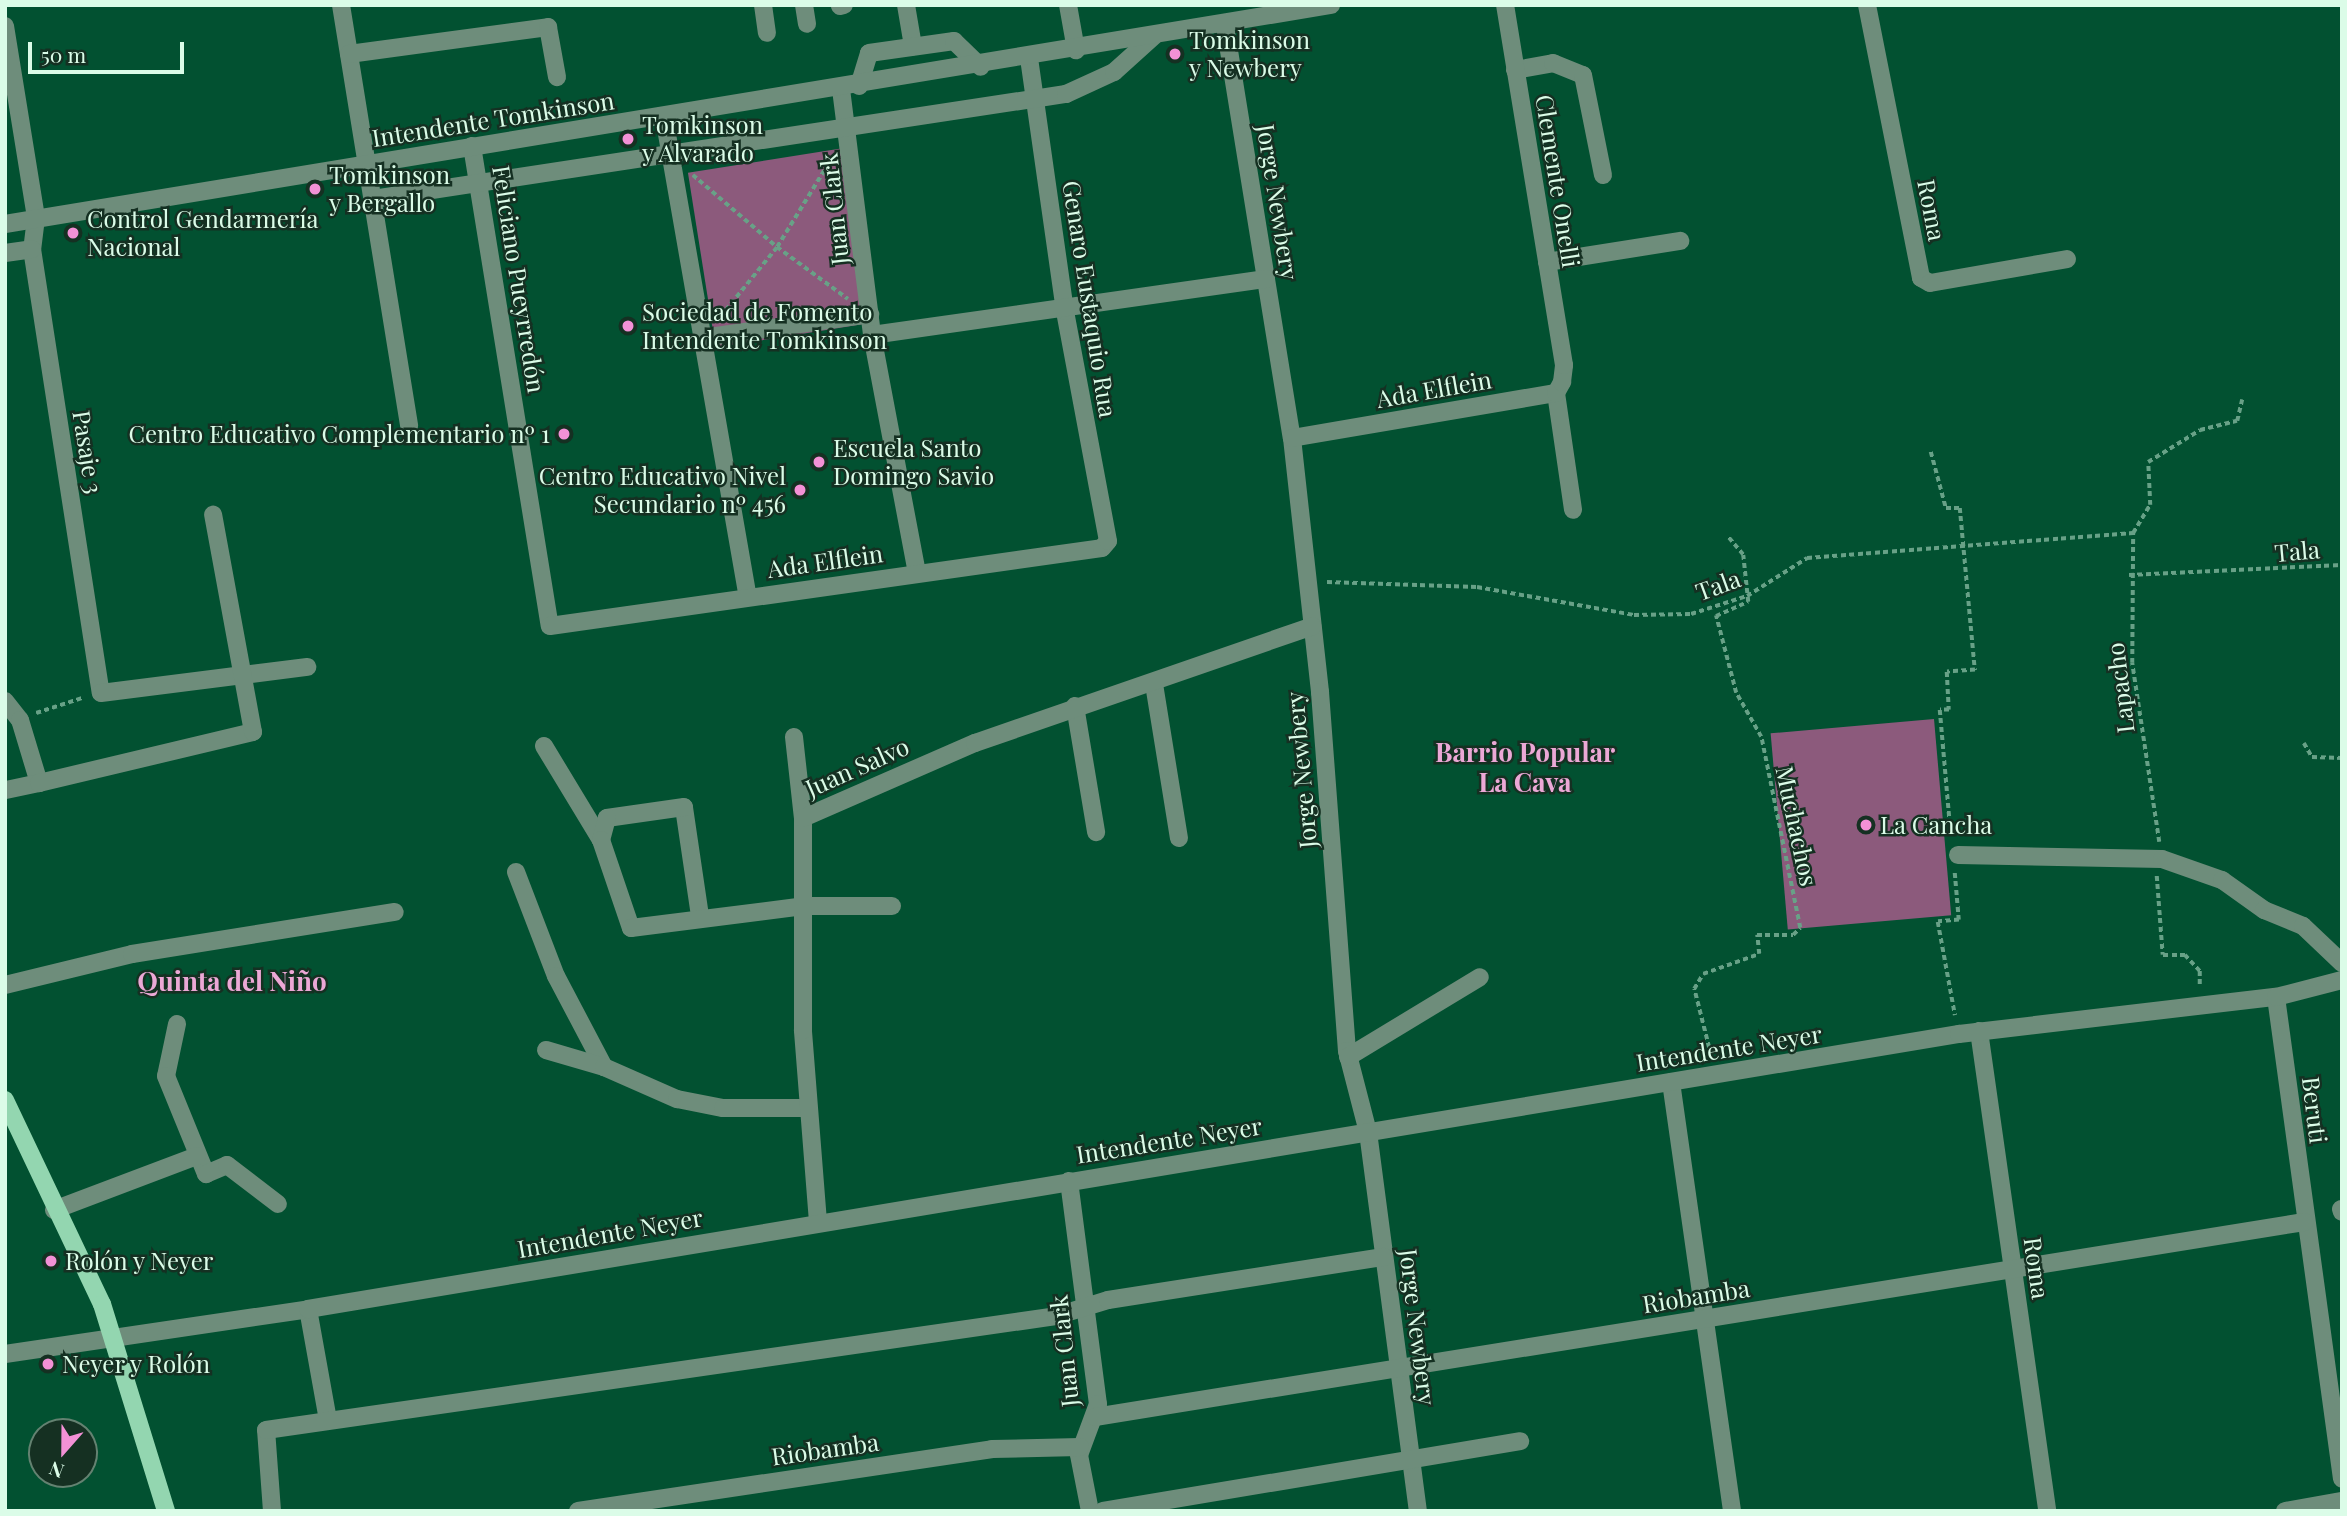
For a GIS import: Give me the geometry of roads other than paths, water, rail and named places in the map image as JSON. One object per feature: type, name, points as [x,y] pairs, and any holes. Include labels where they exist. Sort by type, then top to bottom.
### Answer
[{"type":"main road","points":[[5,1100],[54,1210],[103,1304],[166,1511]]},
{"type":"street","points":[[341,5],[369,164],[409,426]]},
{"type":"street","points":[[763,5],[767,33]]},
{"type":"street","points":[[804,5],[807,24]]},
{"type":"street","points":[[906,5],[913,47]]},
{"type":"street","points":[[1068,5],[1076,50]]},
{"type":"street","name":"Intendente Tomkinson","points":[[5,223],[472,146],[981,67],[1331,5]]},
{"type":"street","name":"Clemente Onelli","points":[[1505,5],[1564,365],[1556,393]]},
{"type":"street","name":"Roma","points":[[1867,5],[1921,278],[1930,283],[2067,259]]},
{"type":"street","name":"Pasaje 3","points":[[5,26],[36,218],[32,249],[101,693],[240,673]]},
{"type":"street","name":"Jorge Newbery","points":[[1224,26],[1292,438],[1308,581],[1348,1057],[1368,1132],[1418,1511]]},
{"type":"street","points":[[349,54],[548,27],[557,77]]},
{"type":"street","name":"Intendente Tomkinson","points":[[373,199],[1034,99],[1094,83],[1154,36]]},
{"type":"street","points":[[859,86],[869,53],[954,41],[981,67]]},
{"type":"street","name":"Genaro Eustaquio Rua","points":[[1029,59],[1065,311],[1106,545]]},
{"type":"street","points":[[1515,69],[1553,63],[1583,75],[1603,175]]},
{"type":"street","name":"Juan Clark","points":[[841,89],[849,129],[872,335],[917,573]]},
{"type":"street","points":[[664,117],[748,597]]},
{"type":"street","name":"Feliciano Pueyrredón","points":[[472,146],[550,626]]},
{"type":"street","points":[[1547,262],[1680,241]]},
{"type":"street","points":[[5,253],[32,249]]},
{"type":"street","points":[[872,335],[1065,311],[1266,279]]},
{"type":"street","points":[[702,338],[870,314]]},
{"type":"street","points":[[1556,393],[1573,510]]},
{"type":"street","name":"Ada Elflein","points":[[1292,438],[1556,393]]},
{"type":"street","points":[[5,790],[249,736],[255,726],[240,673],[213,516]]},
{"type":"street","name":"Ada Elflein","points":[[550,626],[1106,545]]},
{"type":"street","name":"Juan Salvo","points":[[818,1222],[808,1108],[803,818],[1075,706],[1154,684],[1312,626]]},
{"type":"street","points":[[240,673],[307,667]]},
{"type":"street","points":[[1154,684],[1179,838]]},
{"type":"street","points":[[5,701],[20,720],[39,783]]},
{"type":"street","points":[[1075,706],[1096,832]]},
{"type":"street","points":[[794,737],[803,818]]},
{"type":"street","points":[[544,746],[601,840],[627,926],[806,906],[892,906]]},
{"type":"street","points":[[601,840],[607,818],[684,807],[700,916]]},
{"type":"street","points":[[1955,855],[2162,859],[2222,880],[2264,910],[2303,926],[2342,963]]},
{"type":"street","points":[[516,872],[556,976],[604,1066]]},
{"type":"street","points":[[5,985],[132,954],[396,912]]},
{"type":"street","points":[[1348,1057],[1480,976]]},
{"type":"street","name":"Intendente Neyer","points":[[5,1354],[309,1309],[818,1222],[1959,1034],[2276,997],[2342,980]]},
{"type":"street","name":"Beruti","points":[[2276,997],[2304,1222],[2342,1479]]},
{"type":"street","points":[[177,1024],[166,1076],[206,1174],[227,1165],[278,1203]]},
{"type":"street","name":"Roma","points":[[1979,1031],[2047,1511]]},
{"type":"street","points":[[546,1050],[604,1066],[677,1098],[723,1108],[808,1108]]},
{"type":"street","points":[[1671,1082],[1732,1511]]},
{"type":"street","points":[[54,1210],[197,1156]]},
{"type":"street","name":"Juan Clark","points":[[1069,1181],[1095,1417],[1080,1447]]},
{"type":"street","name":"Riobamba","points":[[1095,1417],[2304,1222]]},
{"type":"street","points":[[272,1511],[266,1430],[1056,1316],[1084,1308],[1384,1257]]},
{"type":"street","points":[[309,1309],[328,1420]]},
{"type":"street","points":[[1102,1511],[1520,1441]]},
{"type":"street","points":[[1080,1447],[1090,1511]]},
{"type":"street","name":"Riobamba","points":[[578,1511],[992,1449],[1080,1447]]},
{"type":"street","points":[[2285,1511],[2342,1501]]},
{"type":"place","name":"Tomkinson y Newbery","points":[[1175,54]]},
{"type":"place","name":"Tomkinson y Alvarado","points":[[628,139]]},
{"type":"place","name":"Tomkinson y Bergallo","points":[[315,189]]},
{"type":"place","name":"Control Gendarmería Nacional","points":[[73,233]]},
{"type":"place","name":"Sociedad de Fomento Intendente Tomkinson","points":[[628,326]]},
{"type":"place","name":"Centro Educativo Complementario nº 1","points":[[564,434]]},
{"type":"place","name":"Escuela Santo Domingo Savio","points":[[819,462]]},
{"type":"place","name":"Centro Educativo Nivel Secundario nº 456","points":[[800,490]]},
{"type":"place","name":"La Cancha","points":[[1866,825]]},
{"type":"place","name":"Rolón y Neyer","points":[[51,1261]]},
{"type":"place","name":"Neyer y Rolón","points":[[48,1364]]},
{"type":"district","name":"Barrio Popular La Cava","points":[[1525,767]]},
{"type":"district","name":"Quinta del Niño","points":[[232,981]]}]
